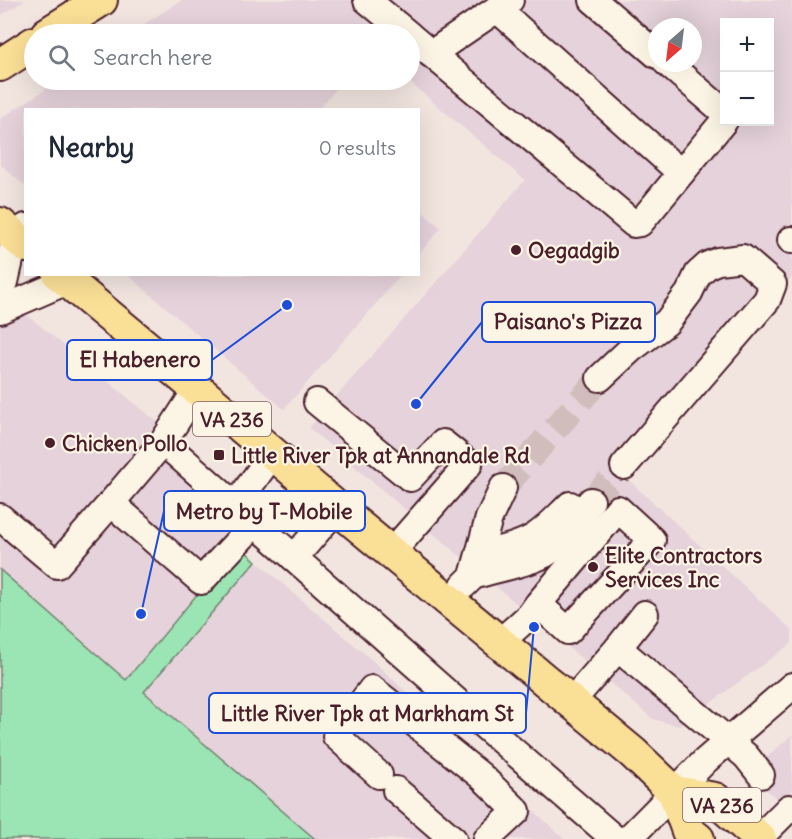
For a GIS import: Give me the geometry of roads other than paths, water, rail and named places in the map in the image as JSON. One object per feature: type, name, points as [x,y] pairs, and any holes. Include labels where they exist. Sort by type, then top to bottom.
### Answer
[{"type":"main road","points":[[63,24],[101,0]]},
{"type":"main road","points":[[0,66],[24,50]]},
{"type":"main road","name":"VA 236","points":[[63,278],[633,753],[674,792],[688,831],[698,839]]},
{"type":"main road","name":"VA 236","points":[[674,792],[715,799],[760,838]]},
{"type":"street","points":[[367,0],[396,24]]},
{"type":"street","points":[[593,0],[648,47]]},
{"type":"street","points":[[431,54],[504,4],[681,173]]},
{"type":"street","points":[[420,44],[634,224],[640,223],[720,126]]},
{"type":"street","points":[[677,72],[720,109]]},
{"type":"street","points":[[0,294],[17,234]]},
{"type":"street","points":[[600,378],[631,349],[668,322],[689,293],[698,274],[708,265],[718,261],[743,258],[773,284],[767,300],[744,328],[729,325],[721,328],[618,462]]},
{"type":"street","points":[[0,310],[63,278]]},
{"type":"street","points":[[0,517],[57,565],[163,442],[197,389]]},
{"type":"street","points":[[317,402],[410,478],[442,442],[469,464],[391,553]]},
{"type":"street","points":[[163,442],[615,839]]},
{"type":"street","points":[[235,506],[273,453]]},
{"type":"street","points":[[450,601],[476,565],[489,518],[503,488]]},
{"type":"street","points":[[476,565],[545,553],[558,543],[587,497]]},
{"type":"street","points":[[111,503],[201,581],[255,523]]},
{"type":"street","points":[[294,558],[337,508]]},
{"type":"street","points":[[499,642],[530,615],[538,604],[618,509],[652,540],[568,631],[538,604]]},
{"type":"street","points":[[571,702],[645,614]]},
{"type":"street","points":[[618,648],[746,756],[779,797],[760,838]]},
{"type":"street","points":[[628,839],[705,761],[792,686]]},
{"type":"street","points":[[453,839],[336,736],[372,689],[481,776],[517,811],[488,839]]},
{"type":"tunnel","points":[[503,488],[600,378]]},
{"type":"tunnel","points":[[591,501],[624,466]]},
{"type":"place","name":"Oegadgib","points":[[516,250]]},
{"type":"place","name":"El Habenero","points":[[287,305]]},
{"type":"place","name":"Paisano's Pizza","points":[[416,404]]},
{"type":"place","name":"Chicken Pollo","points":[[50,443]]},
{"type":"place","name":"Little River Tpk at Annandale Rd","points":[[219,455]]},
{"type":"place","name":"Elite Contractors Services Inc","points":[[593,567]]},
{"type":"place","name":"Metro by T-Mobile","points":[[141,614]]},
{"type":"place","name":"Little River Tpk at Markham St","points":[[534,627]]}]
